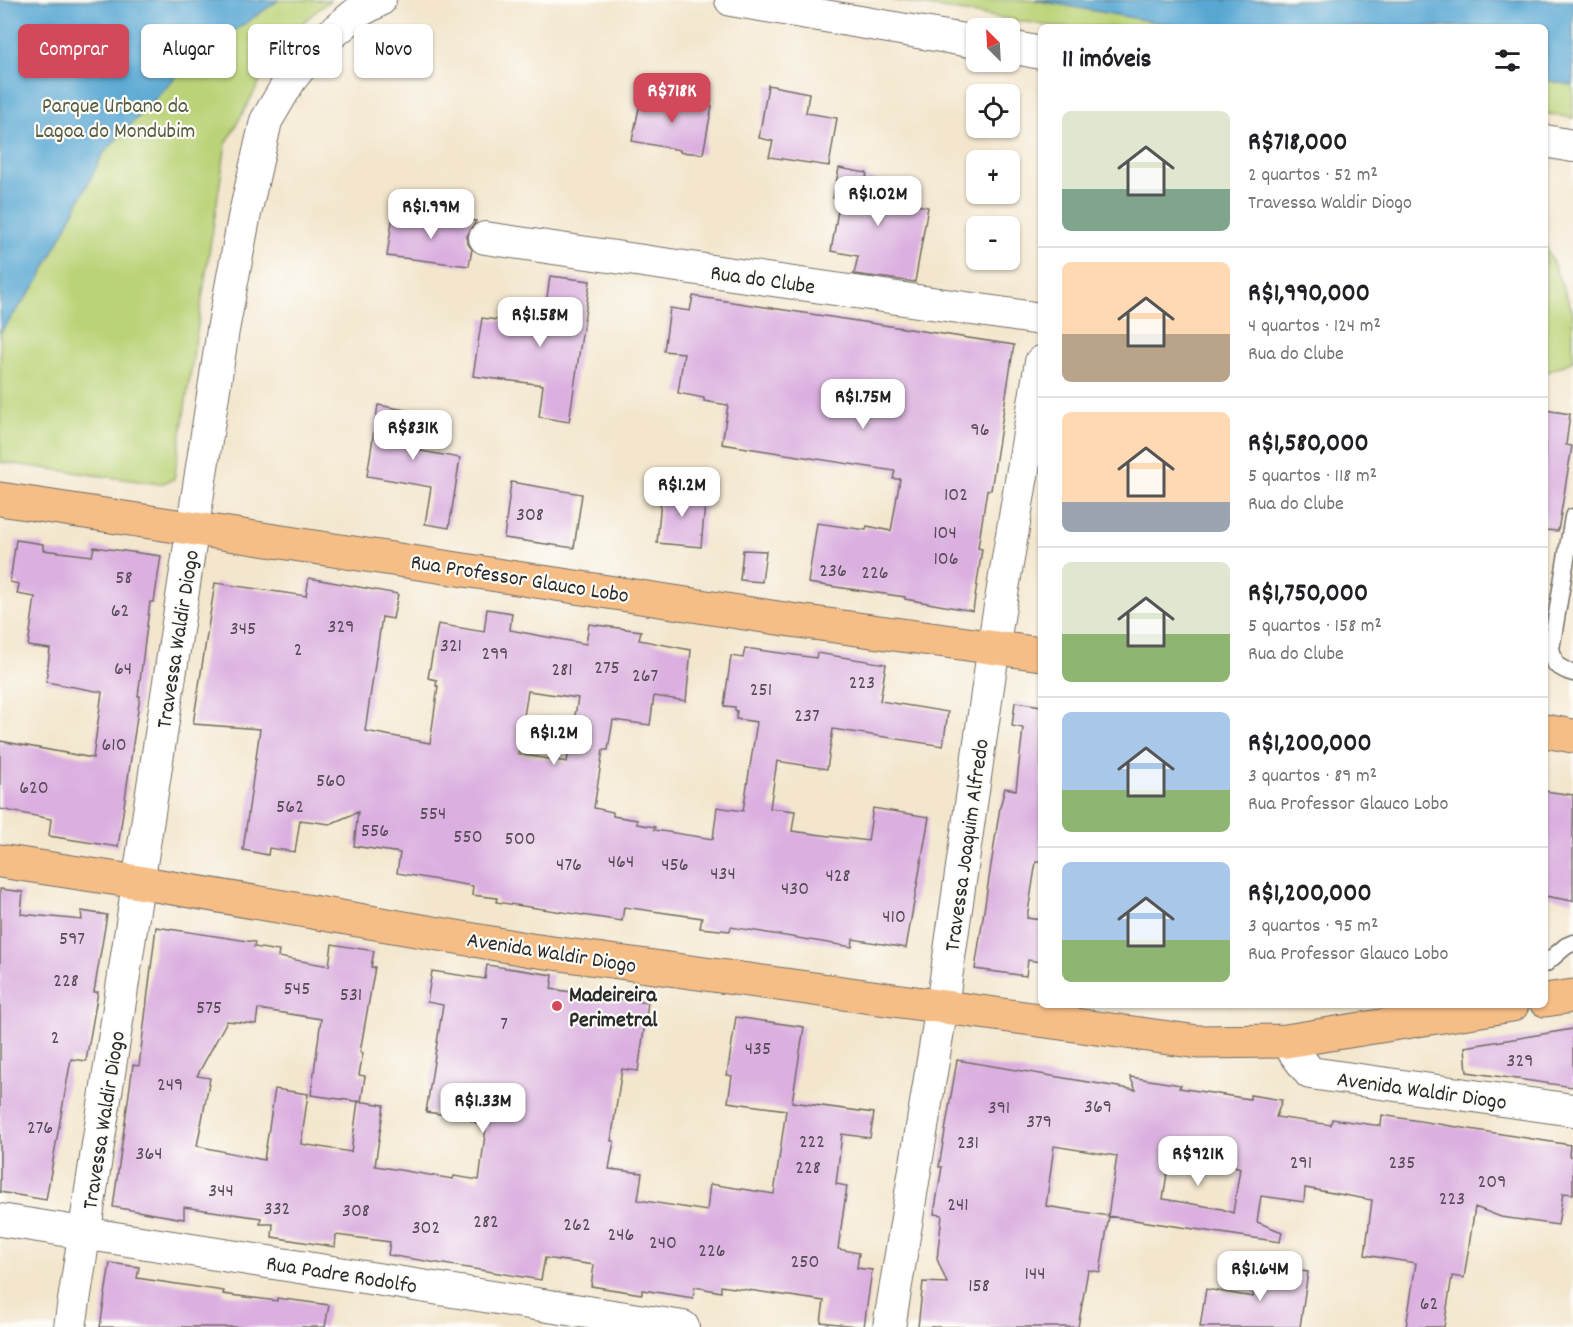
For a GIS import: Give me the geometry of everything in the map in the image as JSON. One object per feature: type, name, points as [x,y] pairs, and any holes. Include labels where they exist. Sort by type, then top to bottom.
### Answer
[{"type":"main road","name":"Rua Professor Glauco Lobo","points":[[0,499],[791,620],[1038,654]]},
{"type":"main road","points":[[1548,731],[1573,735]]},
{"type":"main road","name":"Avenida Waldir Diogo","points":[[0,861],[138,882],[531,950],[1198,1042],[1286,1041],[1493,1008]]},
{"type":"main road","points":[[1548,1000],[1573,996]]},
{"type":"street","name":"Travessa Waldir Diogo","points":[[70,1327],[223,330],[244,218],[266,121],[290,80],[317,45],[358,12],[380,0]]},
{"type":"street","points":[[731,0],[966,40]]},
{"type":"street","points":[[1020,49],[1038,52]]},
{"type":"street","points":[[1548,142],[1573,146]]},
{"type":"street","name":"Rua do Clube","points":[[485,238],[1038,319]]},
{"type":"street","name":"Travessa Joaquim Alfredo","points":[[889,1327],[942,1006],[994,647],[1038,380]]},
{"type":"street","name":"Avenida Waldir Diogo","points":[[1286,1041],[1310,1073],[1573,1110]]},
{"type":"street","name":"Rua Padre Rodolfo","points":[[0,1220],[683,1327]]},
{"type":"lane","points":[[1573,517],[1551,649],[1556,665],[1573,672]]},
{"type":"lane","points":[[1548,961],[1573,943]]},
{"type":"green space","name":"Parque Urbano da Lagoa do Mondubim","points":[[0,0],[330,0],[301,24],[248,24],[248,78],[262,78],[226,144],[174,479],[160,484],[0,462]]},
{"type":"green space","points":[[893,0],[1573,0],[1573,118],[1548,114],[1548,24],[1039,24],[1020,21],[1020,18],[1002,18]]},
{"type":"green space","points":[[1548,251],[1573,312],[1573,361],[1548,372]]},
{"type":"water","points":[[0,0],[279,0],[236,30],[236,24],[141,24],[141,78],[175,78],[103,154],[39,280],[0,333]]},
{"type":"water","points":[[1035,0],[1573,0],[1573,85],[1548,81],[1548,24],[1166,24]]},
{"type":"building","points":[[768,85],[809,93],[806,113],[837,118],[829,166],[769,157],[773,141],[759,138]]},
{"type":"building","points":[[642,94],[712,106],[703,154],[680,152],[680,150],[632,141]]},
{"type":"building","points":[[839,168],[867,173],[866,178],[908,186],[905,203],[928,207],[915,282],[854,274],[858,256],[831,251],[840,199],[833,198]]},
{"type":"building","points":[[393,214],[446,221],[446,218],[476,221],[467,236],[468,244],[472,249],[469,266],[387,256]]},
{"type":"building","points":[[550,276],[590,281],[569,422],[539,417],[543,385],[473,376],[482,318],[543,326]]},
{"type":"building","points":[[693,296],[1014,345],[991,490],[987,490],[978,548],[982,549],[973,611],[905,599],[905,597],[808,583],[817,523],[866,530],[867,526],[891,531],[900,479],[893,479],[895,471],[722,444],[728,405],[678,393],[684,353],[664,351],[670,308],[690,311]]},
{"type":"building","points":[[378,405],[428,414],[421,451],[460,458],[449,528],[425,524],[431,487],[367,476]]},
{"type":"building","points":[[1548,410],[1570,414],[1566,445],[1572,446],[1558,531],[1548,530]]},
{"type":"building","points":[[511,482],[582,494],[574,548],[504,538]]},
{"type":"building","points":[[662,490],[706,493],[701,547],[657,543]]},
{"type":"building","points":[[16,540],[43,544],[43,550],[92,556],[94,547],[161,556],[154,602],[150,602],[138,696],[140,696],[118,847],[49,836],[51,819],[0,809],[0,741],[93,758],[102,692],[46,682],[50,649],[28,646],[35,597],[17,594],[19,584],[10,582]]},
{"type":"building","points":[[743,550],[766,551],[762,582],[740,580]]},
{"type":"building","points":[[309,578],[398,594],[393,619],[382,617],[365,731],[430,743],[438,686],[436,686],[437,680],[428,678],[438,624],[484,632],[487,609],[512,613],[510,630],[586,644],[589,624],[641,631],[639,640],[691,650],[686,701],[654,696],[650,725],[613,720],[608,750],[603,750],[594,808],[613,812],[613,816],[637,820],[637,824],[655,827],[654,830],[713,839],[717,807],[743,811],[757,722],[736,719],[735,707],[724,706],[731,656],[743,658],[745,648],[816,658],[817,653],[886,664],[880,701],[948,712],[943,746],[833,729],[827,769],[777,761],[770,808],[795,811],[792,831],[868,841],[873,808],[929,817],[906,948],[853,939],[852,947],[731,927],[730,931],[700,928],[702,918],[624,907],[622,921],[496,902],[497,898],[472,895],[473,886],[397,873],[400,853],[354,846],[358,812],[330,824],[300,820],[295,852],[269,848],[268,855],[243,850],[260,729],[193,724],[215,583],[306,596]],"holes":[[[528,691],[578,698],[567,762],[518,754]]]},
{"type":"building","points":[[1015,702],[1038,706],[1038,862],[1036,862],[1027,918],[1038,920],[1038,962],[1028,960],[1026,976],[975,969],[1000,807],[1005,788],[1016,790],[1023,728],[1012,726]]},
{"type":"building","points":[[1548,791],[1573,795],[1573,901],[1548,897]]},
{"type":"building","points":[[0,889],[23,892],[21,914],[82,920],[81,911],[107,915],[94,992],[98,992],[86,1061],[71,1059],[46,1200],[0,1192]]},
{"type":"building","points":[[156,927],[255,942],[254,947],[279,951],[278,957],[329,966],[332,944],[374,951],[371,967],[375,967],[360,1052],[363,1053],[359,1075],[365,1076],[361,1101],[384,1105],[375,1166],[453,1179],[454,1176],[479,1180],[486,1127],[463,1117],[426,1112],[443,1005],[427,1002],[432,971],[485,979],[487,965],[553,975],[551,989],[648,1003],[638,1071],[622,1069],[609,1169],[642,1173],[638,1200],[707,1211],[710,1184],[774,1194],[786,1110],[728,1102],[732,1076],[727,1075],[736,1017],[804,1027],[792,1102],[874,1113],[870,1138],[842,1134],[836,1184],[847,1186],[838,1249],[859,1253],[857,1268],[872,1270],[864,1327],[821,1322],[824,1301],[721,1286],[721,1292],[695,1287],[693,1298],[642,1290],[642,1294],[591,1286],[594,1265],[545,1258],[541,1280],[388,1255],[390,1242],[336,1235],[335,1247],[272,1237],[273,1224],[260,1224],[261,1218],[184,1207],[184,1219],[113,1207],[133,1065],[139,1066]],"holes":[[[258,1009],[321,1019],[311,1095],[358,1102],[351,1152],[301,1144],[308,1094],[275,1089],[264,1160],[197,1146],[210,1078],[197,1076],[227,1021],[256,1024]]]},
{"type":"building","points":[[1573,1029],[1573,1087],[1467,1072],[1465,1047]]},
{"type":"building","points":[[957,1060],[1136,1090],[1130,1077],[1181,1085],[1179,1088],[1250,1099],[1250,1095],[1282,1100],[1276,1117],[1331,1125],[1332,1119],[1381,1126],[1382,1115],[1570,1145],[1569,1156],[1573,1157],[1573,1194],[1563,1193],[1558,1225],[1501,1217],[1475,1207],[1464,1278],[1452,1276],[1444,1327],[1406,1327],[1416,1263],[1365,1255],[1372,1200],[1305,1188],[1304,1202],[1261,1196],[1257,1222],[1282,1232],[1280,1242],[1109,1216],[1100,1272],[1088,1270],[1078,1327],[918,1327],[923,1282],[947,1283],[937,1259],[942,1215],[934,1214],[942,1167],[939,1167]],"holes":[[[1054,1146],[1117,1156],[1108,1216],[1046,1206]],[[1171,1148],[1199,1152],[1240,1168],[1233,1213],[1163,1199]]]},
{"type":"building","points":[[110,1263],[139,1267],[137,1278],[224,1291],[223,1294],[329,1305],[325,1327],[100,1327]]},
{"type":"building","points":[[1258,1265],[1308,1272],[1300,1327],[1200,1327],[1206,1289],[1253,1297]]},
{"type":"place","name":"Madeireira Perimetral","points":[[557,1006]]}]
